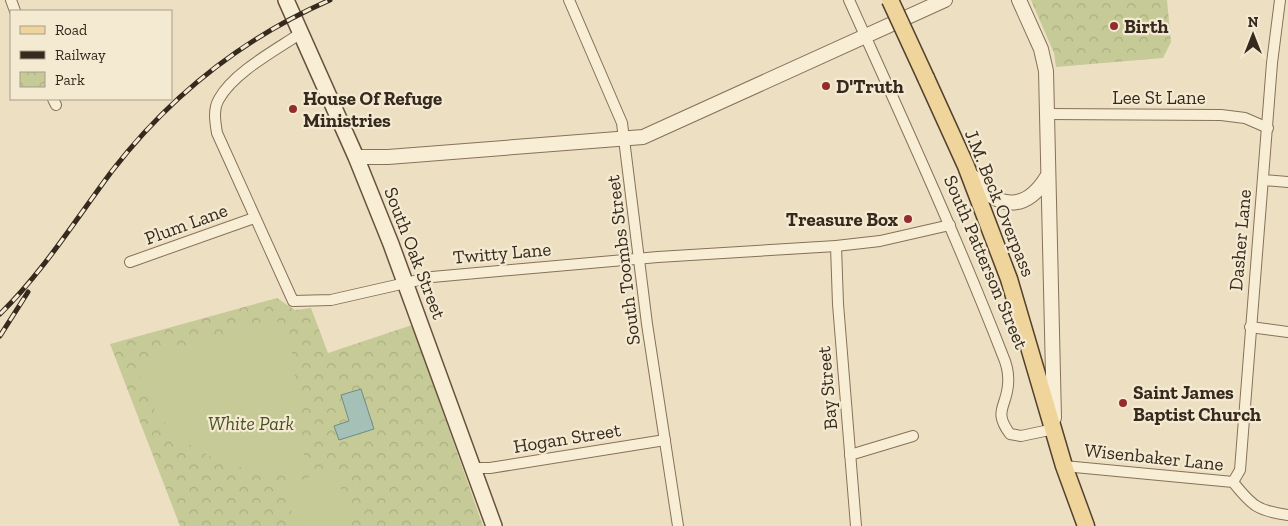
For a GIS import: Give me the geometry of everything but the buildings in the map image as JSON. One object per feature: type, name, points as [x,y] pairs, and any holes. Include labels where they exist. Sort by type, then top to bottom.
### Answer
[{"type":"main road","name":"South Oak Street","points":[[286,0],[356,157],[407,283],[494,526]]},
{"type":"main road","name":"J.M. Beck Overpass","points":[[890,0],[966,166],[1010,279],[1054,429]]},
{"type":"main road","points":[[1054,429],[1064,466],[1086,526]]},
{"type":"street","name":"South Toombs Street","points":[[569,0],[613,97],[626,140],[639,259],[678,526]]},
{"type":"street","name":"South Patterson Street","points":[[849,0],[950,225],[1008,366],[1008,386],[1000,409],[1001,423],[1010,434],[1021,436],[1054,429]]},
{"type":"street","points":[[356,157],[643,138],[945,0]]},
{"type":"street","points":[[1019,0],[1042,50],[1046,72],[1054,429]]},
{"type":"street","name":"Dasher Lane","points":[[1233,482],[1240,470],[1272,63],[1280,0]]},
{"type":"street","name":"Twitty Lane","points":[[301,34],[245,72],[227,88],[216,108],[217,133],[292,302],[331,300],[432,277],[639,259],[836,246],[880,241],[950,225]]},
{"type":"street","name":"Lee St Lane","points":[[1047,114],[1221,115],[1245,118],[1268,128]]},
{"type":"street","points":[[966,166],[982,190],[998,201],[1006,202],[1025,201],[1033,197],[1048,176]]},
{"type":"street","points":[[1263,180],[1288,182]]},
{"type":"street","name":"Plum Lane","points":[[130,262],[254,218]]},
{"type":"street","name":"Bay Street","points":[[836,246],[838,304],[856,526]]},
{"type":"street","points":[[1250,328],[1288,332]]},
{"type":"street","points":[[850,456],[913,436]]},
{"type":"street","name":"Hogan Street","points":[[473,468],[490,468],[665,440]]},
{"type":"street","name":"Wisenbaker Lane","points":[[1064,466],[1233,482],[1249,502],[1258,509],[1288,515]]},
{"type":"green space","points":[[1031,0],[1167,0],[1171,42],[1163,58],[1056,67],[1054,53]]},
{"type":"green space","name":"White Park","points":[[277,298],[295,310],[311,308],[328,353],[412,325],[483,526],[180,526],[110,344]]},
{"type":"green space","points":[[272,319],[289,328],[306,469],[260,471],[241,468],[206,454],[190,444],[175,433],[151,404],[143,387],[136,361]]},
{"type":"green space","points":[[335,470],[352,526],[296,526],[283,485]]},
{"type":"water","points":[[361,389],[374,429],[339,440],[334,426],[349,421],[341,395]]},
{"type":"railway","points":[[0,314],[31,281],[112,171],[158,118],[210,72],[238,51],[267,32],[330,0]]},
{"type":"railway","points":[[0,336],[28,292]]},
{"type":"place","name":"Birth","points":[[1114,26]]},
{"type":"place","name":"D'Truth","points":[[826,86]]},
{"type":"place","name":"House Of Refuge Ministries","points":[[293,109]]},
{"type":"place","name":"Treasure Box","points":[[908,219]]},
{"type":"place","name":"Saint James Baptist Church","points":[[1123,403]]}]
